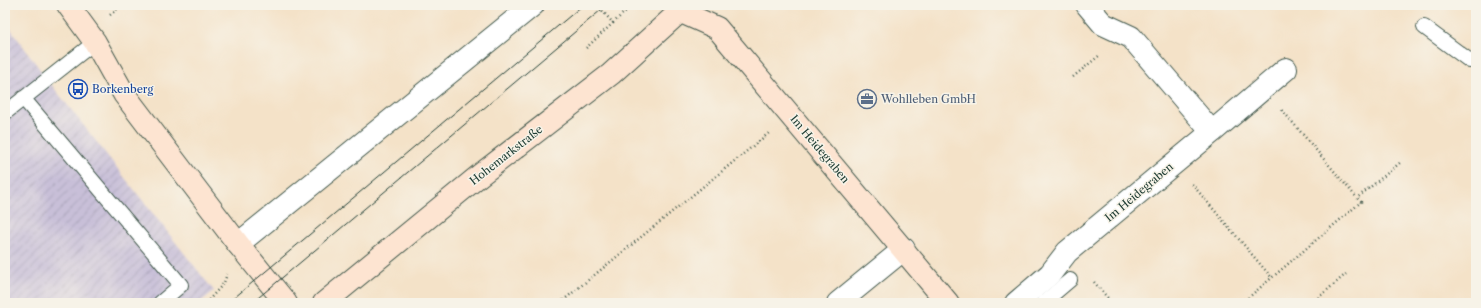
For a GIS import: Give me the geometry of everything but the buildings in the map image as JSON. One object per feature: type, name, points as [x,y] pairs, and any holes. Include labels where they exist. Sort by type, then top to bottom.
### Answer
[{"type":"street","points":[[68,5],[95,42],[124,94],[238,244],[286,303]]},
{"type":"street","points":[[238,244],[533,5]]},
{"type":"street","points":[[1087,5],[1102,24],[1130,37],[1212,132]]},
{"type":"street","name":"Im Heidegraben","points":[[678,7],[717,28],[791,114],[948,303]]},
{"type":"street","name":"Hohemarkstraße","points":[[324,303],[480,175],[611,74],[678,7]]},
{"type":"street","name":"Im Heidegraben","points":[[1016,303],[1050,274],[1067,252],[1265,89],[1286,69]]},
{"type":"street","points":[[838,303],[904,249]]},
{"type":"lane","points":[[1424,27],[1470,61],[1476,61]]},
{"type":"lane","points":[[5,112],[95,42]]},
{"type":"lane","points":[[23,98],[181,285],[160,303]]},
{"type":"lane","points":[[1043,303],[1070,280]]},
{"type":"path","points":[[597,5],[612,23]]},
{"type":"path","points":[[586,48],[632,5]]},
{"type":"path","points":[[1073,77],[1105,51],[1117,31]]},
{"type":"path","points":[[1242,303],[1361,202],[1265,89]]},
{"type":"path","points":[[560,303],[791,114]]},
{"type":"path","points":[[1357,198],[1401,162]]},
{"type":"path","points":[[1174,163],[1272,278]]},
{"type":"path","points":[[1312,303],[1346,274]]},
{"type":"shaded area","points":[[5,21],[47,79],[214,291],[199,303],[5,303]]},
{"type":"tram line","points":[[228,303],[583,5]]},
{"type":"tram line","points":[[252,303],[607,5]]},
{"type":"place","name":"Borkenberg","points":[[78,89]]},
{"type":"place","name":"Wohlleben GmbH","points":[[867,99]]}]
